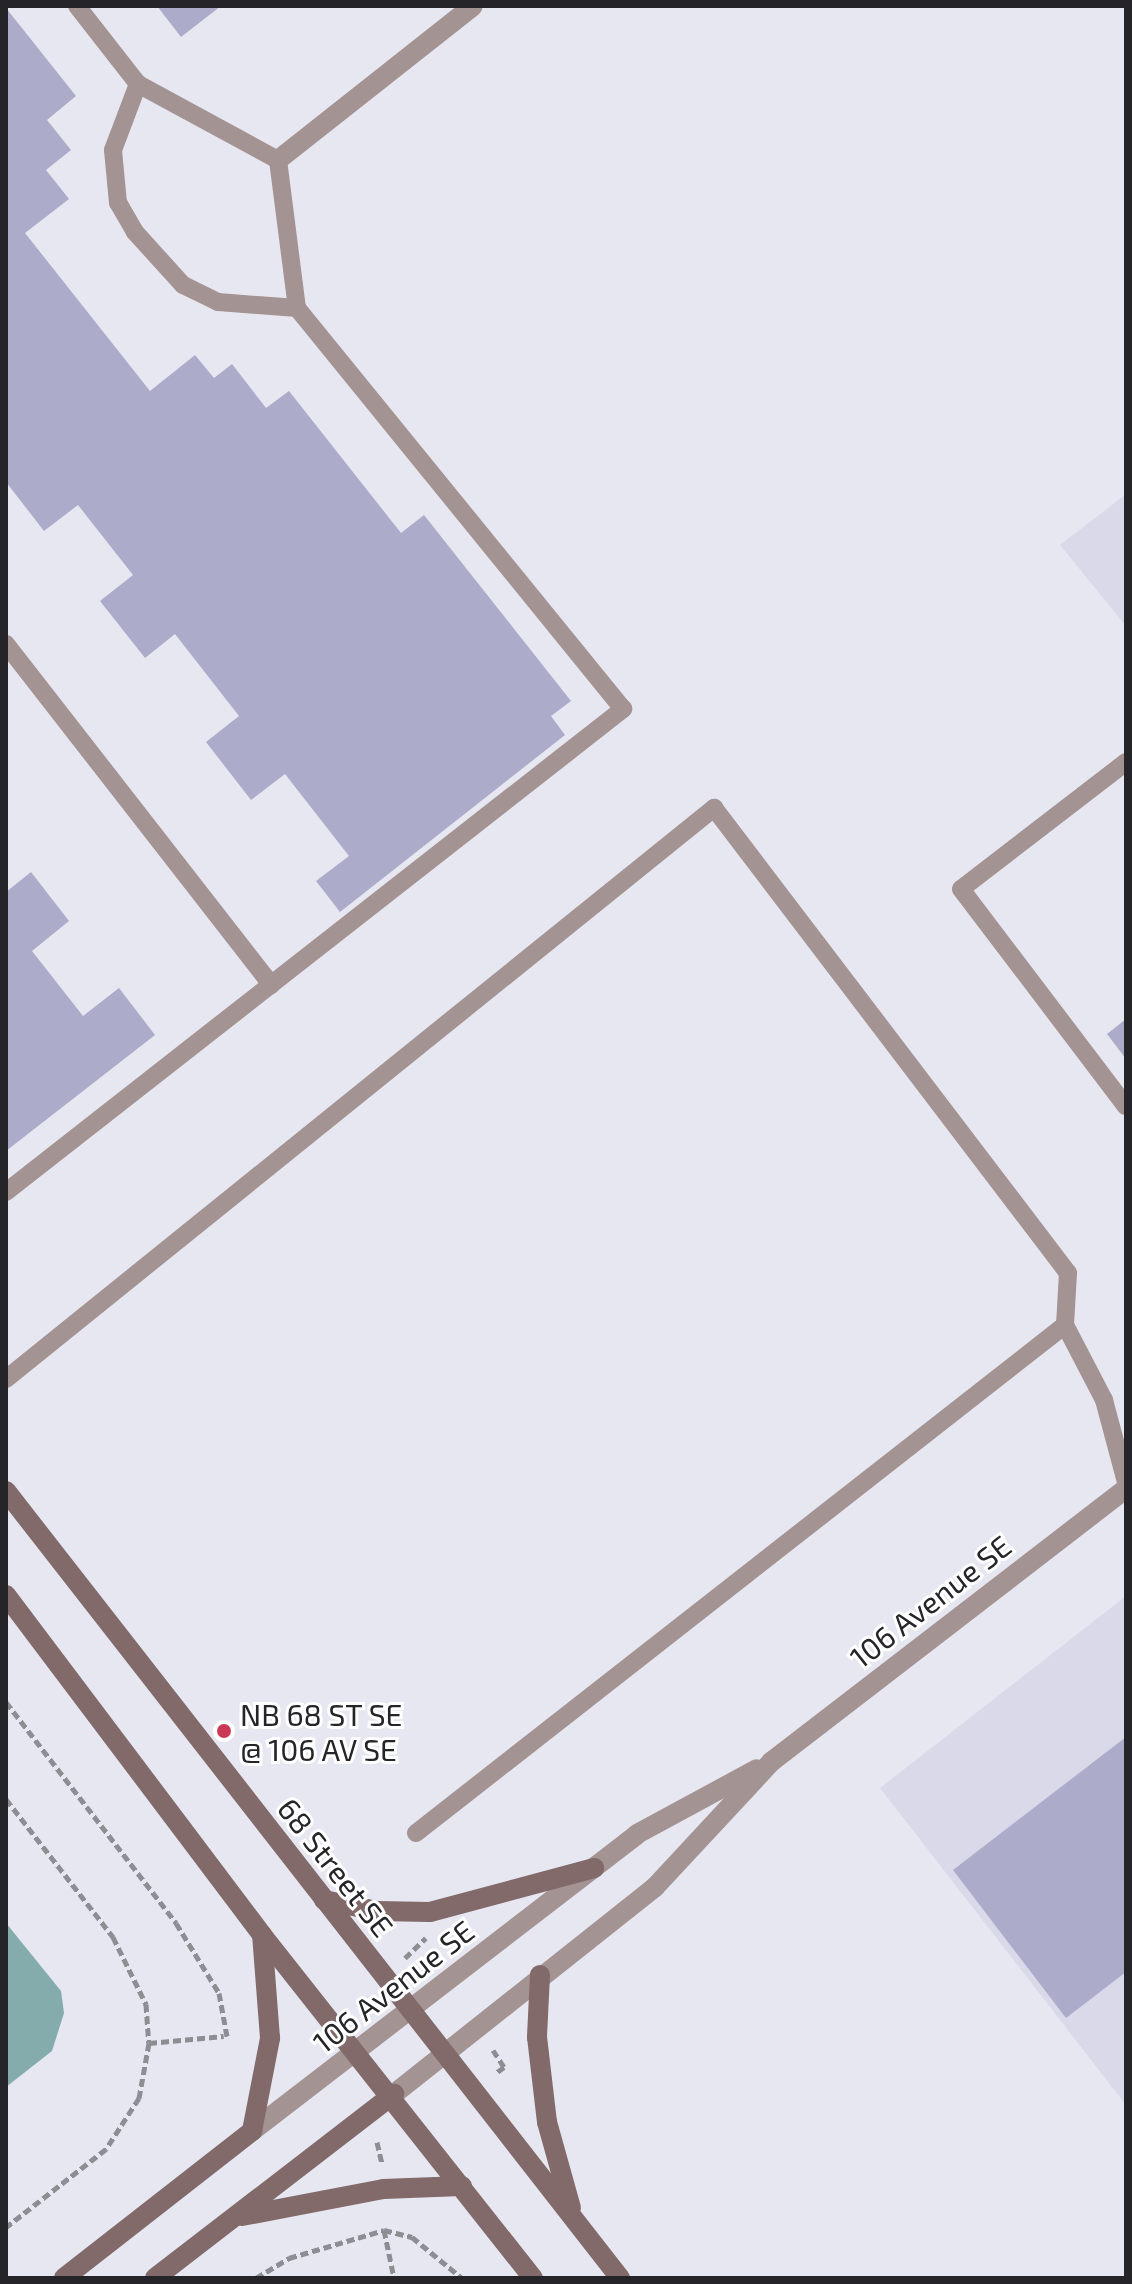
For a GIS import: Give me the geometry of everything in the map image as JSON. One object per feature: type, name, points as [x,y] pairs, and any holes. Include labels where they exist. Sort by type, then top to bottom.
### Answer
[{"type":"street","points":[[278,160],[473,6]]},
{"type":"street","name":"106 Avenue SE","points":[[64,2278],[637,1834],[771,1762],[1126,1489]]},
{"type":"street","name":"68 Street SE","points":[[6,1491],[620,2278]]},
{"type":"street","points":[[6,1595],[262,1935],[394,2094],[533,2278]]},
{"type":"street","name":"106 Avenue SE","points":[[155,2278],[655,1887],[771,1762]]},
{"type":"street","points":[[324,1900],[377,1911],[430,1912],[594,1868]]},
{"type":"street","points":[[252,2131],[270,2038],[262,1935]]},
{"type":"street","points":[[540,1975],[537,2037],[547,2122],[574,2220]]},
{"type":"street","points":[[238,2216],[383,2189],[462,2186]]},
{"type":"lane","points":[[6,1192],[623,709],[297,308],[278,160],[138,84],[77,6]]},
{"type":"lane","points":[[138,84],[113,150],[118,203],[135,232],[183,285],[218,302],[297,308]]},
{"type":"lane","points":[[6,644],[271,985]]},
{"type":"lane","points":[[1126,762],[961,889],[1126,1106]]},
{"type":"lane","points":[[6,1379],[714,808],[1068,1273],[1065,1325],[1104,1400],[1126,1482]]},
{"type":"lane","points":[[416,1833],[1065,1325]]},
{"type":"path","points":[[6,1702],[176,1923],[219,1993],[226,2036],[149,2043]]},
{"type":"path","points":[[6,1799],[113,1937],[146,2004],[149,2043],[139,2098],[106,2149],[6,2227]]},
{"type":"path","points":[[404,1959],[428,1934]]},
{"type":"path","points":[[492,2049],[504,2067],[495,2074]]},
{"type":"path","points":[[381,2149],[394,2151]]},
{"type":"path","points":[[256,2278],[289,2258],[384,2230],[412,2237],[462,2278]]},
{"type":"path","points":[[384,2230],[394,2278]]},
{"type":"shaded area","points":[[1126,494],[1126,626],[1060,545]]},
{"type":"shaded area","points":[[1126,1596],[1126,2105],[880,1788]]},
{"type":"shaded area","points":[[6,1923],[61,1991],[64,2013],[52,2051],[6,2087]]},
{"type":"building","points":[[157,6],[221,6],[181,37]]},
{"type":"building","points":[[6,8],[76,96],[47,120],[71,150],[46,170],[69,199],[25,233],[150,391],[195,355],[214,378],[232,364],[266,408],[289,391],[401,533],[424,515],[571,701],[551,716],[565,735],[340,912],[316,881],[349,856],[285,774],[251,800],[206,742],[239,716],[175,634],[145,658],[100,601],[133,575],[78,505],[44,531],[6,482]]},
{"type":"building","points":[[31,872],[69,921],[32,951],[83,1016],[119,988],[155,1035],[6,1151],[6,892]]},
{"type":"building","points":[[1126,1019],[1126,1059],[1107,1034]]},
{"type":"building","points":[[1126,1737],[1126,1972],[1066,2018],[953,1870]]},
{"type":"place","name":"NB 68 ST SE @ 106 AV SE","points":[[224,1731]]}]
